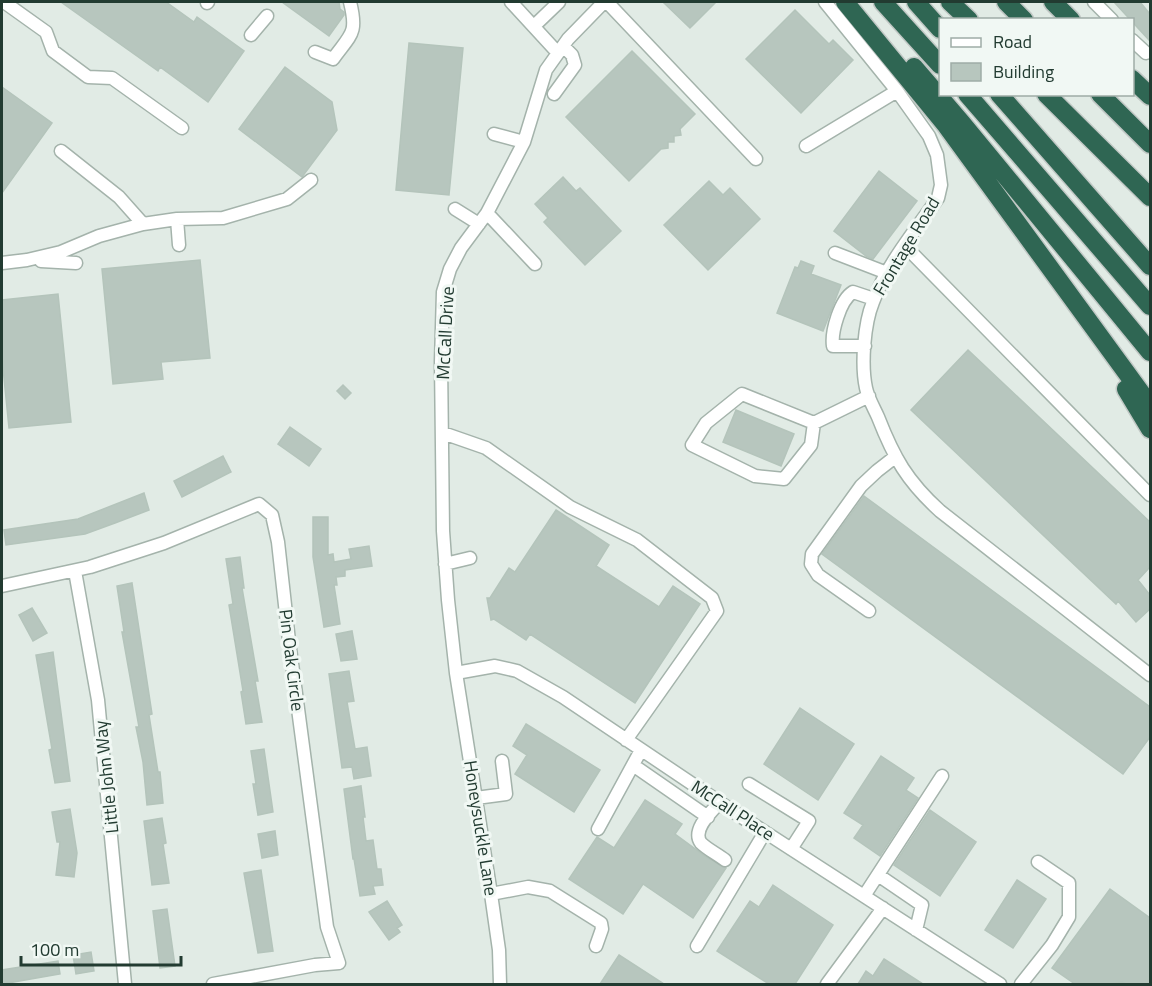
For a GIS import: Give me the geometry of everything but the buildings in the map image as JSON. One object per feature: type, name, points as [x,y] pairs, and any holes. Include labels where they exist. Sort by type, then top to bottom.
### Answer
[{"type":"highway","points":[[845,2],[945,124],[1150,405]]},
{"type":"highway","points":[[855,2],[963,123],[1150,352]]},
{"type":"highway","points":[[883,2],[939,64]]},
{"type":"highway","points":[[916,2],[939,28]]},
{"type":"highway","points":[[950,2],[967,18]]},
{"type":"highway","points":[[1006,2],[1022,18]]},
{"type":"highway","points":[[1053,2],[1069,18]]},
{"type":"highway","points":[[1134,76],[1150,88]]},
{"type":"highway","points":[[1134,81],[1150,96]]},
{"type":"highway","points":[[969,96],[1150,306]]},
{"type":"highway","points":[[1001,96],[1150,267]]},
{"type":"highway","points":[[1048,96],[1150,197]]},
{"type":"highway","points":[[1102,96],[1150,144]]},
{"type":"highway","points":[[1055,275],[1150,429]]},
{"type":"street","points":[[4,2],[46,32],[53,51],[88,77],[112,78],[182,128]]},
{"type":"street","points":[[315,52],[333,59],[353,31],[354,18],[350,2]]},
{"type":"street","points":[[511,2],[560,49],[572,55],[575,65],[554,94]]},
{"type":"street","points":[[534,26],[559,2]]},
{"type":"street","points":[[605,2],[756,159]]},
{"type":"street","name":"McCall Drive","points":[[456,673],[443,531],[441,362],[443,292],[450,269],[461,248],[487,213],[524,142],[546,70],[560,49],[605,2]]},
{"type":"street","name":"Frontage Road","points":[[825,2],[930,136],[937,155],[941,185],[938,198],[887,273],[874,298],[867,328],[866,388],[893,454],[910,480],[940,511],[1150,675]]},
{"type":"street","points":[[1094,2],[1110,18]]},
{"type":"street","points":[[251,35],[267,16]]},
{"type":"street","points":[[1134,42],[1146,53]]},
{"type":"street","points":[[806,146],[897,91]]},
{"type":"street","points":[[494,134],[524,142]]},
{"type":"street","points":[[61,151],[119,197],[143,224]]},
{"type":"street","points":[[2,263],[61,252],[99,236],[143,224],[177,219],[223,218],[288,199],[311,180]]},
{"type":"street","points":[[455,209],[479,224]]},
{"type":"street","points":[[487,213],[535,264]]},
{"type":"street","points":[[177,219],[179,245]]},
{"type":"street","points":[[905,246],[1150,495]]},
{"type":"street","points":[[835,253],[887,273]]},
{"type":"street","points":[[27,260],[76,263]]},
{"type":"street","points":[[865,346],[832,346],[831,334],[847,296],[854,292],[874,298]]},
{"type":"street","points":[[814,423],[811,445],[784,479],[755,476],[692,445],[706,423],[742,394],[814,423],[869,396]]},
{"type":"street","points":[[443,433],[486,448],[570,507],[636,540],[712,598],[717,610],[626,740]]},
{"type":"street","points":[[869,611],[818,575],[811,564],[812,554],[861,486],[893,454]]},
{"type":"street","name":"Pin Oak Circle","points":[[2,586],[75,571],[164,543],[259,504],[272,515],[278,542],[288,641],[327,927],[339,963],[315,965],[213,984]]},
{"type":"street","points":[[445,564],[470,558]]},
{"type":"street","name":"Little John Way","points":[[75,571],[98,700],[125,984]]},
{"type":"street","name":"McCall Place","points":[[456,673],[495,666],[517,671],[563,697],[765,832],[1000,984]]},
{"type":"street","name":"Honeysuckle Lane","points":[[456,673],[492,894],[499,950],[500,984]]},
{"type":"street","points":[[598,829],[641,750]]},
{"type":"street","points":[[476,798],[506,794],[502,761]]},
{"type":"street","points":[[633,765],[708,817]]},
{"type":"street","points":[[864,896],[942,776]]},
{"type":"street","points":[[749,784],[809,821],[791,849]]},
{"type":"street","points":[[720,802],[699,830],[700,840],[724,860]]},
{"type":"street","points":[[697,946],[765,832]]},
{"type":"street","points":[[1021,984],[1052,945],[1069,917],[1069,883],[1038,862]]},
{"type":"street","points":[[878,874],[922,905],[916,930]]},
{"type":"street","points":[[492,894],[528,887],[550,891],[601,924],[602,929],[596,946]]},
{"type":"street","points":[[827,984],[883,908]]}]
